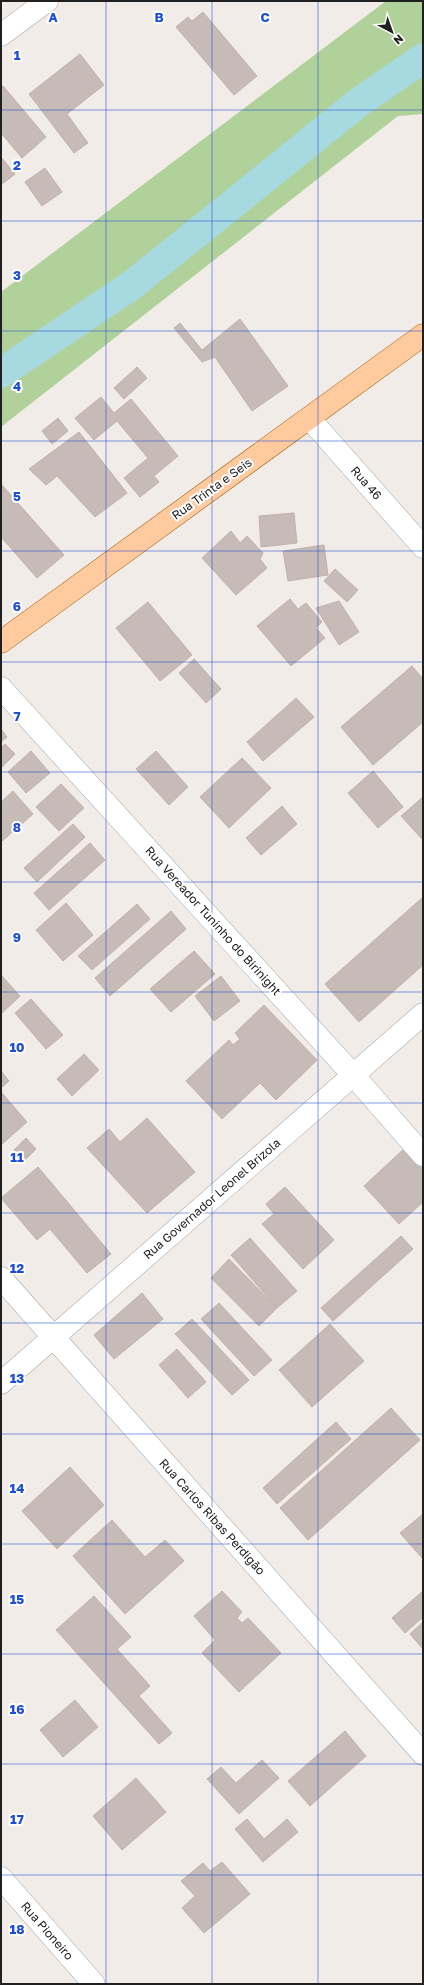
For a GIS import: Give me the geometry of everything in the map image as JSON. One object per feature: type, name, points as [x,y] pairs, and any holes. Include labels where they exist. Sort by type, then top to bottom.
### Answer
[{"type":"main road","name":"Rua Trinta e Seis","points":[[1,642],[423,335]]},
{"type":"street","points":[[1,35],[47,1]]},
{"type":"street","name":"Rua 46","points":[[309,418],[423,547]]},
{"type":"street","name":"Rua Vereador Tuninho do Birinight","points":[[1,688],[354,1076],[423,1155]]},
{"type":"street","name":"Rua Governador Leonel Brizola","points":[[1,1383],[354,1076],[423,1014]]},
{"type":"street","name":"Rua Carlos Ribas Perdigão","points":[[1,1278],[423,1754]]},
{"type":"street","name":"Rua Pioneiro","points":[[1,1878],[94,1984]]},
{"type":"green space","points":[[386,1],[423,1],[423,114],[398,116],[1,427],[1,292]]},
{"type":"building","points":[[203,12],[257,76],[234,95],[176,27],[188,17],[192,21]]},
{"type":"building","points":[[80,54],[104,85],[67,114],[88,143],[74,153],[29,94]]},
{"type":"building","points":[[3,86],[46,137],[22,158],[1,133],[1,88]]},
{"type":"building","points":[[1,157],[15,174],[1,185]]},
{"type":"building","points":[[45,168],[62,192],[42,206],[25,182]]},
{"type":"building","points":[[240,319],[288,386],[252,411],[215,357],[202,362],[174,328],[180,323],[202,350]]},
{"type":"building","points":[[137,367],[147,378],[124,399],[114,388]]},
{"type":"building","points":[[101,397],[114,413],[131,399],[178,456],[154,476],[159,482],[140,497],[124,478],[148,458],[117,421],[94,440],[75,418]]},
{"type":"building","points":[[58,418],[68,431],[52,444],[42,431]]},
{"type":"building","points":[[79,432],[127,493],[95,517],[57,476],[46,485],[29,469]]},
{"type":"building","points":[[2,485],[64,555],[37,578],[1,537]]},
{"type":"building","points":[[294,513],[297,543],[261,547],[259,516]]},
{"type":"building","points":[[231,531],[240,543],[247,536],[263,553],[260,559],[267,568],[236,595],[202,558]]},
{"type":"building","points":[[324,545],[328,575],[288,581],[283,551]]},
{"type":"building","points":[[335,569],[358,590],[347,602],[324,581]]},
{"type":"building","points":[[290,599],[298,609],[306,603],[322,622],[316,628],[325,638],[291,666],[257,626]]},
{"type":"building","points":[[339,601],[359,632],[339,645],[316,608]]},
{"type":"building","points":[[148,602],[192,655],[160,681],[116,628]]},
{"type":"building","points":[[194,659],[221,689],[206,703],[179,673]]},
{"type":"building","points":[[412,666],[423,679],[423,722],[373,765],[341,727]]},
{"type":"building","points":[[296,698],[314,717],[263,761],[247,742]]},
{"type":"building","points":[[1,729],[7,737],[1,742]]},
{"type":"building","points":[[5,744],[15,754],[1,768],[1,748]]},
{"type":"building","points":[[31,751],[50,773],[26,793],[8,772]]},
{"type":"building","points":[[156,751],[188,787],[169,805],[136,769]]},
{"type":"building","points":[[242,758],[271,788],[229,828],[200,797]]},
{"type":"building","points":[[373,771],[403,807],[378,828],[348,793]]},
{"type":"building","points":[[61,784],[84,808],[59,831],[36,807]]},
{"type":"building","points":[[13,791],[33,814],[1,842],[1,802]]},
{"type":"building","points":[[423,797],[423,840],[401,816]]},
{"type":"building","points":[[282,806],[297,824],[261,855],[246,838]]},
{"type":"building","points":[[73,824],[85,837],[37,882],[24,868]]},
{"type":"building","points":[[90,843],[105,860],[49,910],[34,893]]},
{"type":"building","points":[[423,897],[423,965],[359,1022],[325,984]]},
{"type":"building","points":[[66,903],[93,935],[63,961],[36,930]]},
{"type":"building","points":[[137,904],[150,919],[92,970],[78,956]]},
{"type":"building","points":[[171,911],[186,929],[110,996],[95,978]]},
{"type":"building","points":[[194,951],[215,974],[171,1012],[150,989]]},
{"type":"building","points":[[1,975],[20,996],[1,1014]]},
{"type":"building","points":[[221,976],[240,1001],[214,1021],[195,996]]},
{"type":"building","points":[[31,999],[63,1035],[46,1049],[15,1013]]},
{"type":"building","points":[[264,1005],[317,1060],[276,1100],[260,1083],[222,1119],[186,1081],[229,1040],[233,1045],[240,1039],[235,1033]]},
{"type":"building","points":[[84,1054],[99,1070],[72,1096],[57,1079]]},
{"type":"building","points":[[1,1071],[9,1081],[1,1088]]},
{"type":"building","points":[[2,1093],[27,1122],[1,1145],[1,1094]]},
{"type":"building","points":[[147,1118],[195,1172],[147,1213],[87,1148],[109,1129],[120,1142]]},
{"type":"building","points":[[26,1138],[36,1149],[24,1161],[14,1150]]},
{"type":"building","points":[[407,1146],[423,1163],[423,1202],[399,1224],[364,1186]]},
{"type":"building","points":[[38,1167],[111,1254],[87,1273],[50,1229],[37,1240],[1,1198]]},
{"type":"building","points":[[285,1187],[334,1240],[303,1269],[262,1224],[274,1214],[266,1204]]},
{"type":"building","points":[[401,1236],[413,1249],[333,1321],[321,1308]]},
{"type":"building","points":[[250,1238],[297,1291],[277,1308],[231,1255]]},
{"type":"building","points":[[229,1259],[277,1308],[259,1326],[211,1278]]},
{"type":"building","points":[[142,1293],[163,1319],[114,1359],[94,1335]]},
{"type":"building","points":[[219,1303],[272,1360],[254,1376],[201,1319]]},
{"type":"building","points":[[192,1319],[249,1380],[232,1395],[175,1334]]},
{"type":"building","points":[[330,1324],[364,1361],[312,1407],[279,1370]]},
{"type":"building","points":[[177,1349],[206,1382],[188,1398],[159,1365]]},
{"type":"building","points":[[391,1408],[420,1440],[308,1540],[280,1508]]},
{"type":"building","points":[[336,1422],[351,1439],[277,1504],[263,1488]]},
{"type":"building","points":[[70,1467],[104,1505],[57,1549],[22,1511]]},
{"type":"building","points":[[423,1514],[423,1559],[400,1533]]},
{"type":"building","points":[[112,1520],[145,1557],[165,1540],[184,1561],[125,1614],[73,1556]]},
{"type":"building","points":[[222,1591],[242,1612],[237,1618],[242,1623],[248,1618],[281,1653],[239,1692],[202,1653],[215,1640],[194,1616]]},
{"type":"building","points":[[423,1591],[423,1617],[405,1633],[392,1618]]},
{"type":"building","points":[[94,1596],[131,1637],[117,1649],[150,1686],[139,1696],[172,1733],[159,1744],[56,1630]]},
{"type":"building","points":[[423,1622],[423,1649],[410,1634]]},
{"type":"building","points":[[75,1700],[98,1727],[63,1757],[40,1730]]},
{"type":"building","points":[[345,1731],[366,1756],[310,1806],[288,1781]]},
{"type":"building","points":[[262,1760],[279,1778],[239,1814],[207,1779],[221,1767],[236,1783]]},
{"type":"building","points":[[136,1778],[166,1812],[122,1850],[93,1816]]},
{"type":"building","points":[[247,1819],[264,1839],[287,1819],[298,1832],[263,1862],[235,1829]]},
{"type":"building","points":[[222,1862],[250,1894],[204,1933],[182,1908],[195,1896],[181,1881],[203,1863],[210,1871]]},
{"type":"waterway","points":[[1,373],[132,285],[358,103],[423,58]]}]
